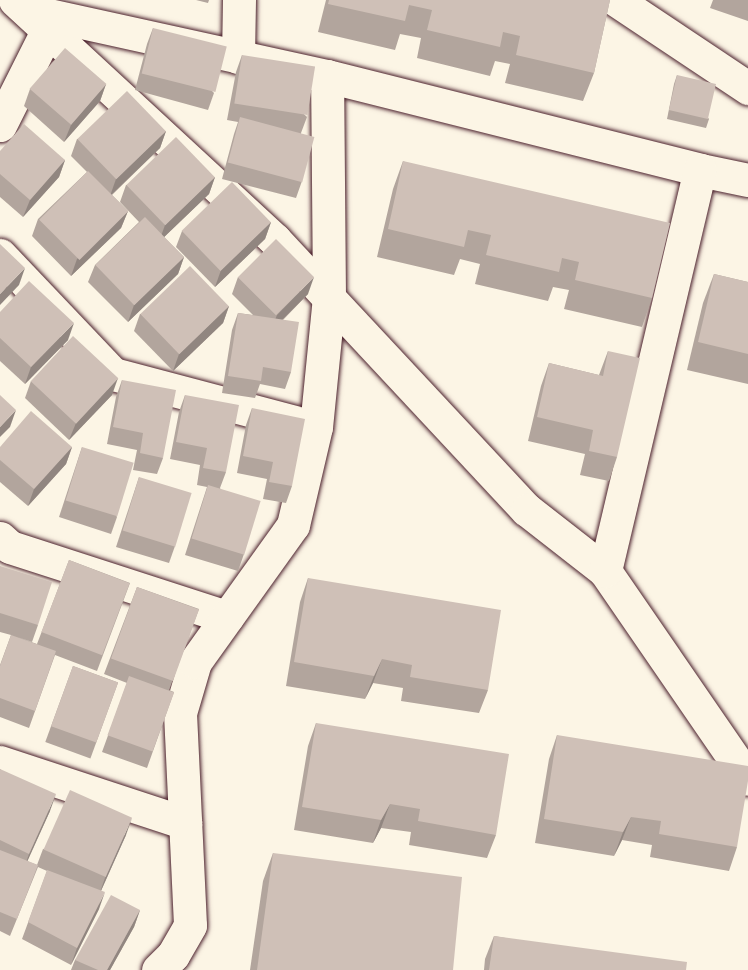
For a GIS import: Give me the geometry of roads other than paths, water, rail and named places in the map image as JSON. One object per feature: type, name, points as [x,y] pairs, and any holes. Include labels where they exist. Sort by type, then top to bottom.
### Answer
[{"type":"street","points":[[238,57],[239,0]]},
{"type":"street","points":[[616,0],[748,88]]},
{"type":"street","points":[[22,13],[327,76],[700,170],[748,180]]},
{"type":"street","points":[[0,125],[22,13]]},
{"type":"street","points":[[22,13],[275,240],[527,510],[605,571],[748,779]]},
{"type":"street","points":[[158,970],[173,955],[190,925],[180,713],[195,662],[293,525],[316,427],[329,296],[327,76]]},
{"type":"street","points":[[605,571],[700,170]]},
{"type":"street","points":[[0,255],[112,374],[316,427]]},
{"type":"street","points":[[0,538],[10,547],[227,618]]},
{"type":"street","points":[[0,762],[185,822]]}]
